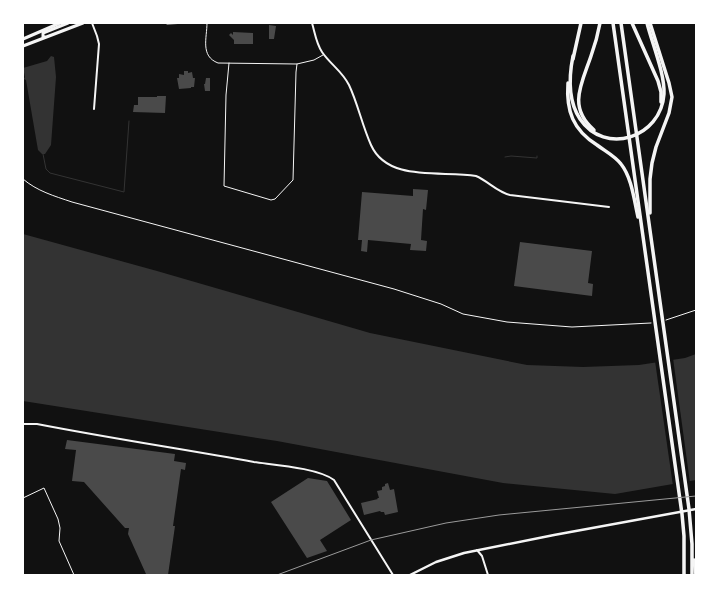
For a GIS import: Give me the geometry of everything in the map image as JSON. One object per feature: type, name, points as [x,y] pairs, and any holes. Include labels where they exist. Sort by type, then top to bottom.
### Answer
[{"type":"highway","points":[[581,23],[573,56],[568,91],[568,105],[572,118],[583,135],[614,157],[624,168],[642,234]]},
{"type":"highway","points":[[600,23],[592,56],[580,86],[578,100],[580,110],[586,122],[595,131],[607,137]]},
{"type":"highway","points":[[613,23],[683,528],[684,551],[682,575]]},
{"type":"highway","points":[[621,23],[691,527],[692,575]]},
{"type":"highway","points":[[632,23],[660,90],[661,103],[654,120]]},
{"type":"highway","points":[[573,56],[570,82],[575,110],[581,121],[597,134],[622,139],[633,137],[644,130],[654,120],[661,106],[664,88],[648,23]]},
{"type":"highway","points":[[648,23],[670,83],[672,96],[669,113],[656,147],[651,166],[650,230]]},
{"type":"highway","points":[[692,544],[696,575]]},
{"type":"main road","points":[[23,39],[60,23]]},
{"type":"main road","points":[[46,37],[43,37],[43,33],[68,23]]},
{"type":"main road","points":[[23,46],[83,23]]},
{"type":"main road","points":[[410,575],[445,559],[477,550],[696,509]]},
{"type":"street","points":[[92,23],[98,39],[99,48],[94,109]]},
{"type":"street","points":[[312,23],[318,45],[324,55],[338,68],[347,80],[371,145],[378,156],[389,165],[405,170],[474,176],[481,178],[503,193],[510,195],[609,207]]},
{"type":"street","points":[[23,424],[37,424],[190,450],[301,470],[328,477],[334,480],[393,575]]},
{"type":"street","points":[[477,550],[482,556],[488,575]]},
{"type":"lane","points":[[167,24],[189,23]]},
{"type":"lane","points":[[207,23],[205,50],[208,56],[219,63],[297,64],[314,60],[324,55]]},
{"type":"lane","points":[[229,63],[226,95],[224,186],[270,200],[274,200],[293,180],[297,64]]},
{"type":"lane","points":[[23,498],[44,488],[60,523],[59,541],[74,575]]},
{"type":"path","points":[[23,179],[42,192],[72,202],[394,289],[441,304],[464,314],[507,322],[554,326],[653,322]]},
{"type":"path","points":[[666,320],[696,310]]},
{"type":"shaded area","points":[[51,56],[54,57],[56,77],[51,145],[45,154],[42,154],[38,150],[23,68],[47,61]]},
{"type":"shaded area","points":[[23,234],[370,333],[527,365],[583,367],[639,365],[685,358],[696,354],[696,480],[615,494],[503,483],[277,441],[23,401]]},
{"type":"pier","points":[[673,358],[690,483],[673,486],[655,361]]},
{"type":"building","points":[[269,25],[276,26],[274,39],[269,39]]},
{"type":"building","points":[[233,32],[253,33],[253,44],[234,44],[234,40],[229,35],[231,33],[233,35]]},
{"type":"building","points":[[184,71],[188,71],[188,73],[192,72],[193,78],[195,78],[194,87],[179,89],[177,78],[179,78],[179,74],[184,75]]},
{"type":"building","points":[[206,78],[210,78],[210,91],[205,91],[204,84]]},
{"type":"building","points":[[166,96],[165,113],[133,112],[134,105],[138,105],[138,97]]},
{"type":"building","points":[[413,189],[428,190],[426,210],[423,209],[421,240],[427,241],[426,251],[410,250],[411,244],[368,240],[367,252],[361,251],[362,240],[358,240],[362,192],[413,196]]},
{"type":"building","points":[[520,242],[592,251],[588,283],[593,284],[592,296],[514,286]]},
{"type":"building","points":[[67,440],[175,454],[174,461],[186,463],[185,470],[181,469],[168,575],[146,574],[128,534],[129,528],[125,528],[84,482],[72,481],[76,450],[65,449]]},
{"type":"building","points":[[308,478],[327,481],[351,520],[320,540],[327,551],[307,558],[271,502]]},
{"type":"building","points":[[388,483],[390,490],[394,489],[398,512],[385,515],[384,512],[380,511],[364,515],[361,503],[378,499],[377,491],[382,490],[382,487]]},
{"type":"waterway","points":[[43,154],[46,169],[50,173],[124,192],[129,121]]},
{"type":"waterway","points":[[505,157],[537,158],[537,156]]},
{"type":"railway","points":[[277,575],[371,540],[446,523],[499,515],[696,496]]}]
